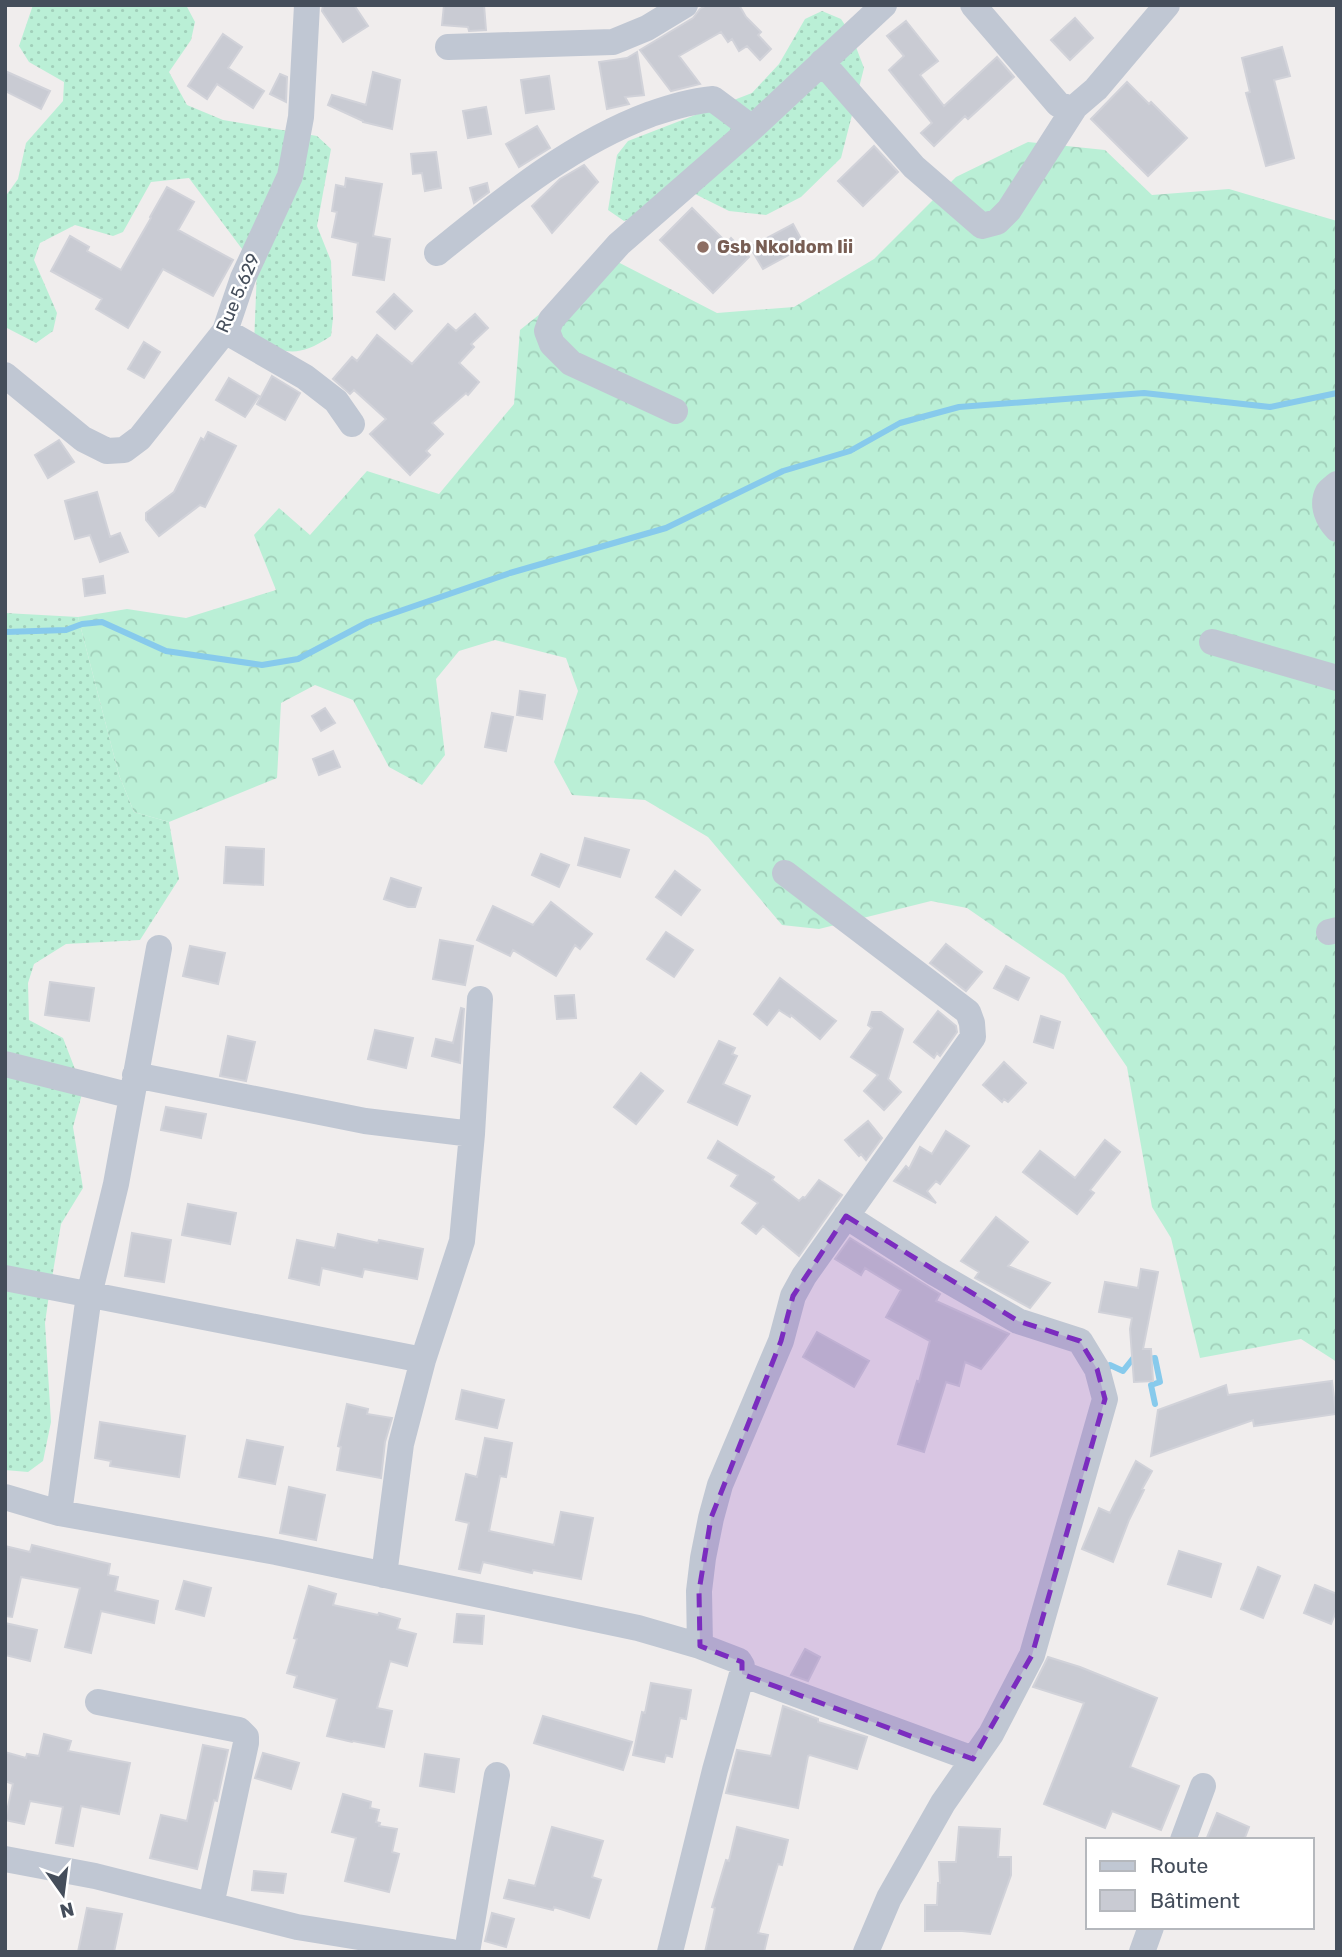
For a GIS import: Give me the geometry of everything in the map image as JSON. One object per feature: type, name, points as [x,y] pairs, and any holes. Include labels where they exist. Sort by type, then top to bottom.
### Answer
[{"type":"street","name":"Rue 5.629","points":[[5,375],[83,439],[107,451],[124,450],[140,438],[225,331],[243,278],[290,176],[301,117],[307,5]]},
{"type":"street","points":[[448,47],[613,42],[647,28],[685,5]]},
{"type":"street","points":[[675,411],[572,363],[552,344],[547,331],[551,320],[618,244],[752,128],[884,5]]},
{"type":"street","points":[[973,5],[1058,104],[1066,108],[1074,107]]},
{"type":"street","points":[[822,62],[914,167],[982,226],[997,222],[1009,210],[1074,107],[1096,89],[1167,5]]},
{"type":"street","points":[[437,253],[512,193],[565,157],[628,123],[688,101],[713,99],[752,128]]},
{"type":"street","points":[[225,331],[305,377],[336,401],[352,424]]},
{"type":"street","points":[[1337,484],[1328,492],[1325,507],[1329,522],[1337,529]]},
{"type":"street","points":[[1212,642],[1337,678]]},
{"type":"street","points":[[700,1646],[699,1591],[711,1518],[720,1485],[781,1341],[793,1296],[804,1276],[973,1037],[968,1012],[785,873]]},
{"type":"street","points":[[59,1513],[89,1295],[116,1184],[159,948]]},
{"type":"street","points":[[384,1575],[401,1444],[423,1360],[461,1241],[472,1134],[480,999]]},
{"type":"street","points":[[5,1064],[365,1121],[472,1134]]},
{"type":"street","points":[[846,1216],[935,1273],[1018,1321],[1080,1341],[1097,1369],[1105,1399],[1032,1654],[991,1734],[943,1803],[889,1898],[866,1952]]},
{"type":"street","points":[[5,1278],[423,1360]]},
{"type":"street","points":[[5,1497],[59,1513],[276,1552],[638,1629],[700,1646],[740,1661],[742,1674],[670,1952]]},
{"type":"street","points":[[742,1674],[973,1759]]},
{"type":"street","points":[[98,1702],[239,1730],[246,1737],[211,1905]]},
{"type":"street","points":[[467,1952],[497,1775]]},
{"type":"street","points":[[1184,1838],[1203,1786]]},
{"type":"street","points":[[5,1859],[95,1876],[297,1927],[452,1952]]},
{"type":"street","points":[[1142,1952],[1150,1929]]},
{"type":"highlighted area","points":[[846,1216],[1018,1321],[1080,1341],[1097,1369],[1105,1399],[1032,1655],[973,1759],[742,1674],[742,1662],[700,1646],[699,1591],[711,1518],[781,1341],[793,1296]]},
{"type":"green space","points":[[33,5],[186,5],[195,22],[191,40],[169,72],[187,105],[223,120],[317,136],[331,149],[317,226],[331,261],[331,336],[310,348],[294,351],[254,345],[257,269],[189,178],[151,182],[123,232],[113,236],[75,225],[40,243],[34,260],[57,313],[53,331],[36,343],[5,327],[5,197],[18,179],[26,143],[63,101],[64,82],[29,62],[19,46]]},
{"type":"green space","points":[[822,11],[841,19],[851,34],[864,68],[841,158],[801,197],[766,215],[729,211],[695,194],[624,221],[608,210],[617,155],[628,141],[752,93],[779,64],[805,19]]},
{"type":"green space","points":[[1028,142],[1105,150],[1152,195],[1229,189],[1337,221],[1337,1362],[1301,1339],[1200,1358],[1171,1238],[1152,1207],[1127,1067],[1064,975],[967,908],[931,901],[819,929],[782,925],[708,837],[645,800],[572,795],[554,762],[578,691],[566,658],[495,640],[459,651],[436,679],[445,755],[422,785],[389,767],[353,700],[315,685],[281,703],[277,778],[169,822],[134,812],[119,775],[78,617],[127,609],[186,618],[276,590],[254,535],[279,508],[310,535],[367,471],[439,494],[514,404],[520,330],[610,258],[717,313],[794,307],[874,259],[956,177]]},
{"type":"green space","points":[[5,613],[78,617],[119,775],[134,812],[169,822],[179,879],[140,940],[66,944],[34,964],[28,983],[29,1020],[63,1038],[83,1090],[73,1127],[83,1188],[61,1224],[45,1323],[51,1422],[43,1461],[28,1472],[5,1470]]},
{"type":"building","points":[[323,5],[354,5],[368,26],[343,42],[322,11]]},
{"type":"building","points":[[444,5],[484,5],[486,30],[469,31],[468,27],[442,25]]},
{"type":"building","points":[[707,5],[739,5],[746,17],[761,32],[758,35],[771,49],[760,60],[747,46],[739,51],[732,39],[728,42],[721,32],[679,56],[700,84],[671,91],[640,50],[693,18]]},
{"type":"building","points":[[1075,18],[1093,38],[1070,60],[1051,40]]},
{"type":"building","points":[[906,21],[938,61],[920,75],[944,106],[997,57],[1014,77],[968,119],[965,116],[934,146],[921,133],[932,123],[889,70],[904,56],[887,36]]},
{"type":"building","points":[[223,34],[242,47],[228,68],[264,91],[253,108],[217,84],[207,99],[188,86]]},
{"type":"building","points":[[1282,47],[1290,76],[1274,80],[1294,158],[1266,166],[1246,93],[1250,92],[1242,58]]},
{"type":"building","points":[[637,52],[644,95],[625,97],[629,104],[607,109],[599,62],[627,58]]},
{"type":"building","points":[[5,71],[50,91],[41,109],[5,91]]},
{"type":"building","points":[[373,72],[400,80],[392,129],[363,122],[328,105],[332,95],[366,105]]},
{"type":"building","points":[[280,74],[287,77],[286,102],[270,94]]},
{"type":"building","points":[[549,76],[554,109],[526,113],[521,80]]},
{"type":"building","points":[[1127,82],[1187,138],[1148,176],[1091,119]]},
{"type":"building","points":[[486,107],[491,134],[468,138],[463,111]]},
{"type":"building","points":[[537,126],[550,148],[519,167],[506,144]]},
{"type":"building","points":[[874,146],[898,172],[863,206],[838,181]]},
{"type":"building","points":[[436,152],[441,188],[425,191],[422,173],[413,174],[411,154]]},
{"type":"building","points":[[584,165],[598,182],[552,233],[532,206],[560,179]]},
{"type":"building","points":[[346,178],[382,184],[373,236],[390,239],[384,280],[353,275],[358,243],[332,237],[337,212],[332,211],[336,185],[345,187]]},
{"type":"building","points":[[487,183],[489,192],[474,203],[470,188]]},
{"type":"building","points":[[167,187],[194,202],[178,230],[233,260],[213,296],[163,269],[128,328],[96,309],[102,299],[51,271],[70,236],[89,247],[87,251],[121,270]]},
{"type":"building","points":[[692,208],[727,243],[731,238],[749,257],[713,293],[660,240]]},
{"type":"building","points":[[793,224],[805,246],[763,269],[750,247]]},
{"type":"building","points":[[394,294],[412,311],[395,329],[377,312]]},
{"type":"building","points":[[475,314],[488,328],[471,344],[474,347],[459,363],[479,382],[468,395],[466,393],[432,423],[443,434],[426,451],[430,455],[410,475],[370,434],[386,419],[354,390],[350,394],[333,379],[352,357],[357,361],[377,335],[412,364],[448,324],[456,331]]},
{"type":"building","points":[[144,342],[160,352],[144,378],[128,369]]},
{"type":"building","points":[[272,376],[300,393],[285,420],[257,404]]},
{"type":"building","points":[[229,378],[259,396],[245,417],[216,400]]},
{"type":"building","points":[[208,432],[236,446],[205,507],[200,505],[159,536],[146,520],[146,513],[174,492],[201,438],[204,440]]},
{"type":"building","points":[[59,440],[74,462],[48,478],[35,455]]},
{"type":"building","points":[[97,492],[110,537],[120,533],[128,552],[100,562],[90,535],[75,539],[65,501]]},
{"type":"building","points":[[103,576],[105,593],[85,596],[83,579]]},
{"type":"building","points":[[520,691],[545,695],[542,719],[517,715]]},
{"type":"building","points":[[325,708],[335,723],[321,731],[312,716]]},
{"type":"building","points":[[492,713],[513,717],[506,751],[485,747]]},
{"type":"building","points":[[333,751],[340,767],[319,775],[313,759]]},
{"type":"building","points":[[585,838],[629,850],[620,877],[578,865]]},
{"type":"building","points":[[226,847],[264,849],[263,885],[224,883]]},
{"type":"building","points":[[541,854],[569,865],[559,887],[532,875]]},
{"type":"building","points":[[675,871],[700,890],[681,915],[656,897]]},
{"type":"building","points":[[391,878],[421,888],[415,907],[384,899]]},
{"type":"building","points":[[551,902],[592,934],[580,949],[575,945],[556,976],[513,950],[510,956],[477,940],[493,906],[533,925]]},
{"type":"building","points":[[666,932],[693,950],[674,977],[647,959]]},
{"type":"building","points":[[440,940],[473,946],[465,985],[433,979]]},
{"type":"building","points":[[946,944],[982,972],[966,991],[930,963]]},
{"type":"building","points":[[190,946],[225,953],[218,984],[183,976]]},
{"type":"building","points":[[1006,966],[1029,978],[1018,1000],[994,988]]},
{"type":"building","points":[[780,978],[836,1021],[820,1039],[791,1015],[790,1017],[779,1010],[767,1025],[754,1014]]},
{"type":"building","points":[[50,982],[94,988],[89,1021],[45,1015]]},
{"type":"building","points":[[574,995],[576,1018],[557,1019],[555,996]]},
{"type":"building","points":[[461,1008],[464,1009],[460,1063],[432,1056],[436,1039],[453,1043]]},
{"type":"building","points":[[938,1011],[956,1026],[957,1032],[940,1056],[937,1053],[934,1058],[914,1042]]},
{"type":"building","points":[[872,1012],[881,1012],[903,1029],[888,1079],[901,1092],[884,1110],[864,1091],[878,1075],[851,1057],[872,1028],[868,1025]]},
{"type":"building","points":[[1041,1016],[1060,1022],[1053,1048],[1034,1042]]},
{"type":"building","points":[[375,1030],[413,1038],[406,1068],[368,1059]]},
{"type":"building","points":[[228,1036],[255,1042],[246,1081],[220,1076]]},
{"type":"building","points":[[719,1041],[735,1048],[732,1054],[737,1056],[723,1084],[750,1096],[737,1125],[688,1102]]},
{"type":"building","points":[[1004,1062],[1026,1083],[1008,1102],[1004,1099],[1002,1102],[983,1085]]},
{"type":"building","points":[[641,1073],[663,1091],[636,1124],[614,1107]]},
{"type":"building","points":[[166,1107],[206,1114],[201,1138],[161,1130]]},
{"type":"building","points":[[868,1121],[882,1138],[866,1160],[845,1140]]},
{"type":"building","points":[[946,1131],[969,1146],[940,1184],[936,1181],[927,1191],[936,1203],[894,1181],[906,1166],[909,1169],[920,1147],[932,1154]]},
{"type":"building","points":[[1105,1140],[1120,1152],[1090,1190],[1094,1193],[1077,1214],[1023,1172],[1040,1151],[1075,1178]]},
{"type":"building","points":[[718,1141],[774,1177],[772,1180],[799,1201],[805,1198],[819,1180],[842,1195],[799,1256],[763,1226],[756,1234],[742,1223],[758,1203],[731,1186],[738,1175],[708,1158]]},
{"type":"building","points":[[188,1204],[236,1213],[230,1244],[182,1235]]},
{"type":"building","points":[[996,1217],[1028,1242],[1008,1266],[1050,1283],[1030,1308],[975,1278],[979,1272],[961,1261]]},
{"type":"building","points":[[132,1233],[171,1240],[164,1282],[125,1276]]},
{"type":"building","points":[[338,1234],[423,1249],[417,1279],[364,1269],[362,1277],[322,1268],[319,1285],[289,1278],[297,1240],[335,1248]]},
{"type":"building","points":[[850,1238],[940,1294],[936,1301],[1009,1334],[981,1369],[965,1362],[959,1386],[946,1382],[924,1452],[898,1444],[930,1341],[886,1317],[901,1290],[865,1268],[861,1275],[835,1259]]},
{"type":"building","points":[[1141,1269],[1158,1272],[1143,1349],[1151,1349],[1153,1381],[1134,1382],[1130,1329],[1132,1318],[1099,1312],[1105,1282],[1138,1288]]},
{"type":"building","points":[[817,1332],[869,1361],[854,1387],[803,1357]]},
{"type":"building","points":[[1332,1381],[1336,1414],[1254,1426],[1253,1420],[1151,1456],[1158,1410],[1226,1385],[1228,1395]]},
{"type":"building","points":[[462,1390],[504,1400],[497,1428],[456,1419]]},
{"type":"building","points":[[347,1404],[368,1409],[367,1414],[392,1418],[385,1442],[381,1478],[337,1470],[341,1447],[338,1446]]},
{"type":"building","points":[[100,1422],[185,1436],[179,1477],[110,1466],[111,1461],[95,1458]]},
{"type":"building","points":[[485,1438],[512,1443],[506,1477],[500,1476],[489,1531],[554,1545],[561,1512],[593,1518],[581,1579],[533,1570],[532,1573],[483,1562],[480,1573],[459,1569],[469,1523],[456,1520],[466,1474],[477,1477]]},
{"type":"building","points":[[247,1440],[283,1447],[275,1484],[239,1477]]},
{"type":"building","points":[[1136,1461],[1152,1471],[1142,1489],[1144,1490],[1113,1562],[1082,1549],[1099,1508],[1110,1513]]},
{"type":"building","points":[[289,1487],[325,1495],[316,1540],[280,1533]]},
{"type":"building","points":[[32,1545],[110,1564],[108,1575],[118,1577],[115,1591],[158,1601],[154,1623],[101,1611],[91,1653],[65,1647],[80,1588],[21,1577],[12,1617],[5,1616],[5,1546],[30,1552]]},
{"type":"building","points":[[1179,1551],[1221,1564],[1211,1597],[1168,1584]]},
{"type":"building","points":[[1258,1567],[1280,1576],[1263,1618],[1241,1609]]},
{"type":"building","points":[[184,1581],[211,1588],[204,1616],[176,1609]]},
{"type":"building","points":[[1315,1585],[1337,1594],[1337,1609],[1331,1624],[1304,1613]]},
{"type":"building","points":[[309,1586],[336,1594],[333,1605],[400,1619],[397,1629],[416,1634],[407,1666],[390,1661],[377,1708],[392,1711],[384,1747],[327,1736],[337,1699],[294,1687],[297,1676],[287,1673]]},
{"type":"building","points":[[457,1614],[484,1616],[482,1644],[454,1642]]},
{"type":"building","points":[[5,1623],[37,1630],[30,1661],[5,1655]]},
{"type":"building","points":[[805,1649],[820,1657],[808,1681],[791,1675]]},
{"type":"building","points":[[1048,1657],[1157,1698],[1130,1767],[1179,1786],[1161,1830],[1112,1811],[1105,1828],[1044,1804],[1084,1703],[1033,1687]]},
{"type":"building","points":[[651,1683],[691,1690],[686,1719],[680,1718],[672,1757],[666,1755],[664,1762],[633,1755]]},
{"type":"building","points":[[783,1706],[818,1719],[818,1722],[867,1737],[857,1769],[808,1756],[798,1808],[726,1793],[737,1750],[771,1756]]},
{"type":"building","points":[[543,1716],[632,1742],[623,1770],[534,1743]]},
{"type":"building","points":[[44,1734],[71,1741],[68,1751],[130,1763],[119,1814],[81,1806],[73,1846],[56,1843],[63,1807],[30,1801],[24,1824],[5,1820],[13,1784],[5,1781],[5,1752],[26,1758],[27,1754],[39,1756]]},
{"type":"building","points":[[203,1745],[228,1750],[217,1801],[214,1800],[197,1869],[150,1858],[161,1815],[187,1821]]},
{"type":"building","points":[[263,1753],[299,1763],[291,1789],[255,1778]]},
{"type":"building","points":[[425,1754],[459,1759],[454,1792],[420,1786]]},
{"type":"building","points":[[343,1794],[371,1802],[370,1808],[379,1810],[376,1822],[380,1823],[379,1826],[397,1829],[392,1852],[399,1854],[389,1892],[345,1881],[356,1838],[332,1832]]},
{"type":"building","points":[[1217,1813],[1249,1827],[1245,1838],[1207,1838]]},
{"type":"building","points":[[552,1827],[603,1841],[592,1877],[601,1880],[589,1918],[554,1907],[553,1910],[504,1898],[509,1880],[535,1886]]},
{"type":"building","points":[[737,1827],[788,1840],[782,1865],[778,1864],[758,1933],[768,1935],[764,1952],[705,1952],[715,1908],[712,1907],[726,1860],[729,1861]]},
{"type":"building","points":[[959,1827],[1000,1829],[998,1857],[1011,1857],[1011,1875],[990,1934],[925,1931],[925,1905],[937,1905],[939,1862],[956,1862]]},
{"type":"building","points":[[254,1871],[286,1874],[283,1893],[252,1890]]},
{"type":"building","points":[[87,1908],[122,1914],[114,1952],[78,1952]]},
{"type":"building","points":[[492,1913],[514,1919],[506,1947],[485,1941]]},
{"type":"waterway","points":[[5,632],[66,630],[82,624],[102,622],[166,651],[262,665],[298,659],[368,622],[510,573],[666,528],[783,471],[850,451],[900,423],[959,407],[1144,393],[1270,407],[1337,393]]},
{"type":"waterway","points":[[1105,1372],[1110,1365],[1123,1371],[1135,1356],[1143,1360],[1155,1358],[1160,1382],[1151,1385],[1155,1404]]},
{"type":"place","name":"Gsb Nkoldom Iii","points":[[703,247]]}]
